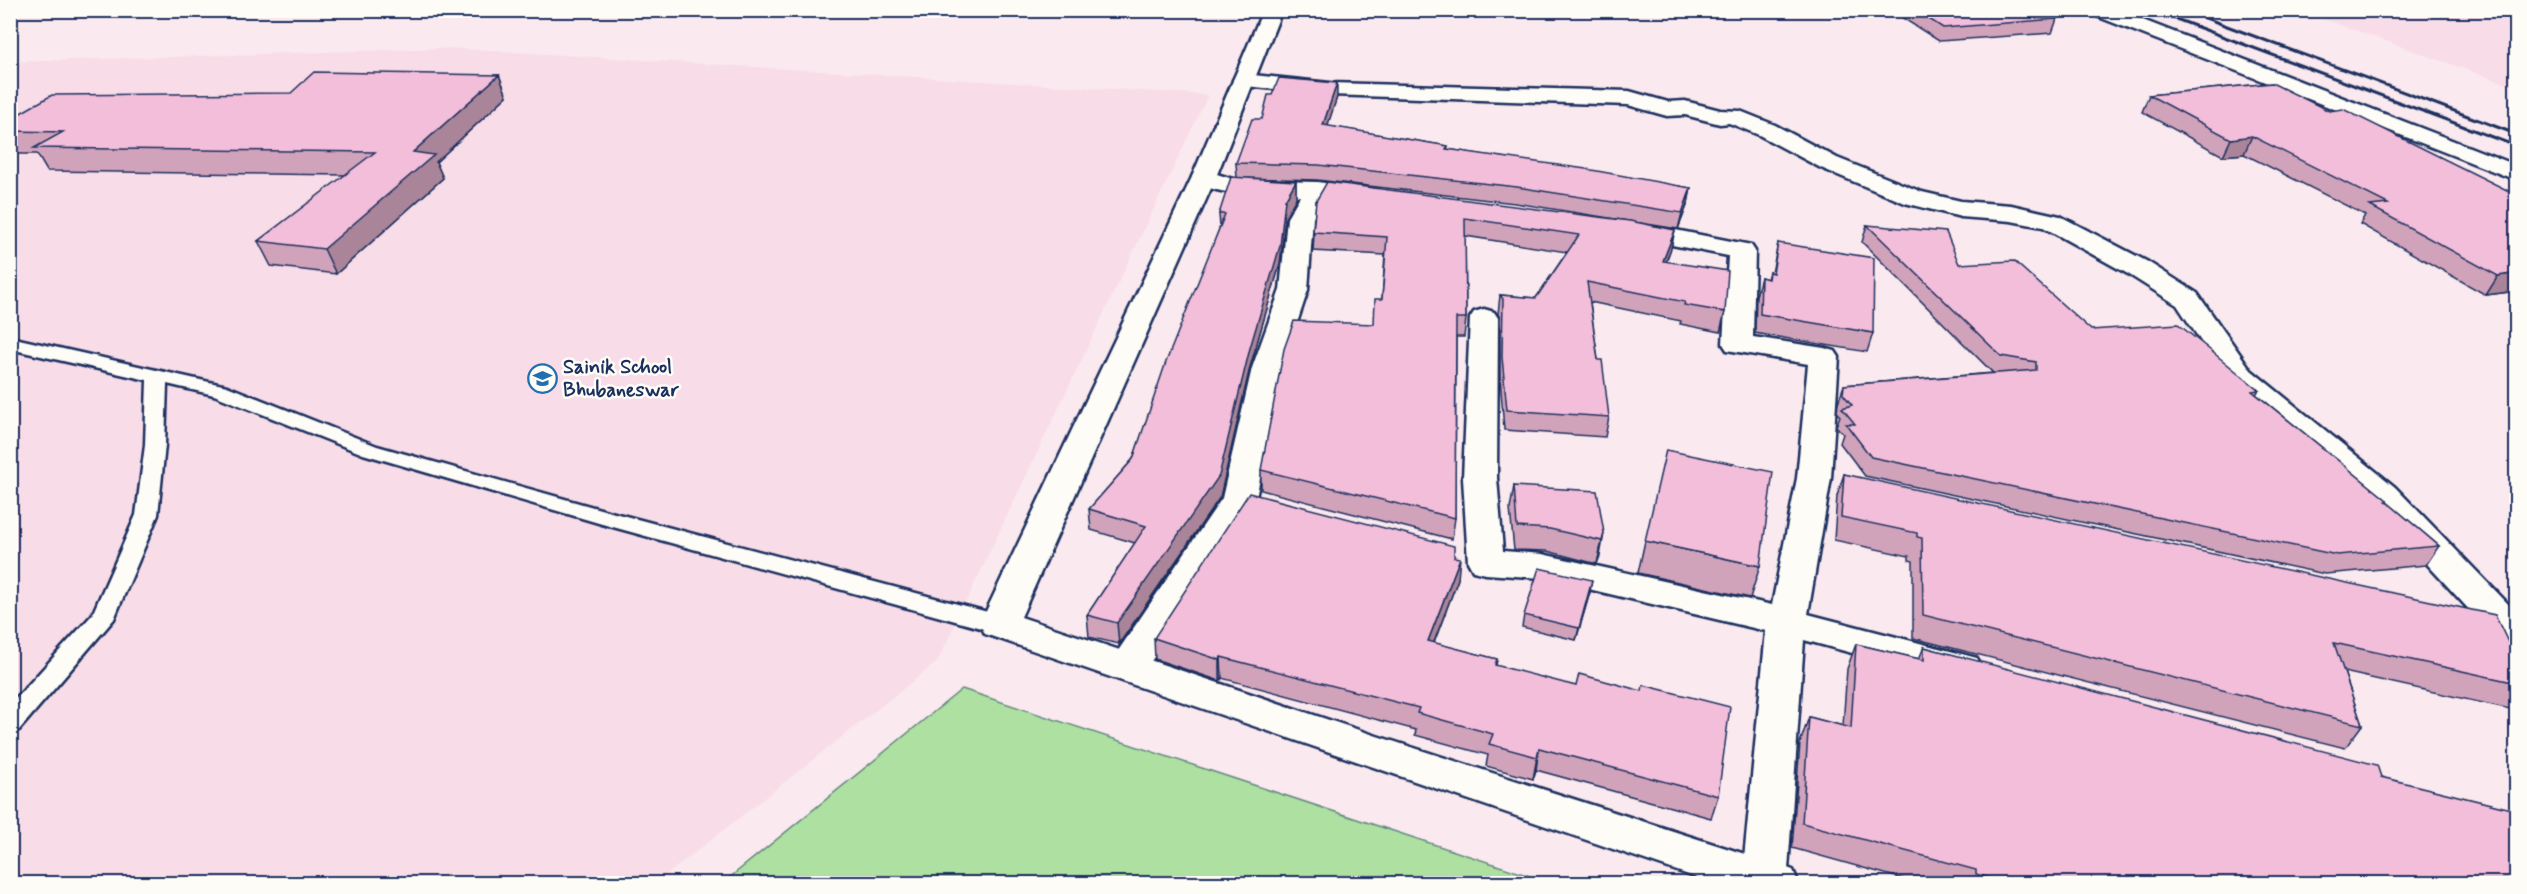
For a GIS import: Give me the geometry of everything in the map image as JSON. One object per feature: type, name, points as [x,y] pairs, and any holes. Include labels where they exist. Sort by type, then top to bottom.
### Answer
[{"type":"street","points":[[1273,10],[1203,177],[999,624],[1351,744],[1770,882],[1787,622],[1814,478],[1824,357],[1738,344],[1742,251],[1605,226]]},
{"type":"street","points":[[2098,10],[2517,173]]},
{"type":"street","points":[[1244,80],[1330,89],[1629,98],[1667,109],[1685,108],[1720,117],[1732,116],[1767,130],[1829,163],[1914,198],[1961,209],[2011,213],[2051,220],[2138,268],[2187,299],[2240,377],[2383,495],[2514,638]]},
{"type":"street","points":[[1203,177],[1234,187],[1317,189],[1393,198]]},
{"type":"street","points":[[1127,667],[1239,498],[1267,368],[1294,290],[1300,218],[1317,189]]},
{"type":"street","points":[[1484,318],[1480,478],[1469,558],[1542,566],[1787,622],[1995,677]]},
{"type":"street","points":[[1814,478],[1848,486]]},
{"type":"street","points":[[1239,498],[1272,507]]},
{"type":"street","points":[[2459,620],[2514,638]]},
{"type":"lane","points":[[10,344],[220,390],[370,450],[621,522],[999,624]]},
{"type":"lane","points":[[10,723],[102,619],[147,515],[155,446],[158,376]]},
{"type":"shaded area","points":[[2301,11],[2516,11],[2516,87]]},
{"type":"shaded area","name":"Sainik School Bhubaneswar","points":[[449,48],[1208,95],[937,662],[656,883],[11,884],[10,62]]},
{"type":"green space","points":[[962,689],[1551,883],[723,883]]},
{"type":"building","points":[[1915,10],[2041,10],[2057,19],[1943,28]]},
{"type":"building","points":[[314,72],[499,75],[413,152],[434,155],[324,249],[258,241],[375,152],[34,148],[63,132],[10,131],[10,119],[52,95],[291,93]]},
{"type":"building","points":[[1279,78],[1337,83],[1323,125],[1448,146],[1446,149],[1586,169],[1691,188],[1682,213],[1517,187],[1318,165],[1236,163],[1252,119],[1262,119],[1268,95],[1272,95]]},
{"type":"building","points":[[2272,83],[2329,111],[2343,109],[2517,195],[2517,273],[2498,276],[2370,206],[2388,204],[2252,136],[2231,139],[2149,95]]},
{"type":"building","points":[[1231,177],[1296,181],[1285,200],[1280,246],[1250,348],[1219,476],[1117,623],[1087,615],[1146,526],[1089,509],[1133,459],[1166,362],[1225,214],[1219,214]]},
{"type":"building","points":[[1327,182],[1630,221],[1675,230],[1663,261],[1728,271],[1725,312],[1684,305],[1685,302],[1587,282],[1598,360],[1602,360],[1609,417],[1507,410],[1502,357],[1503,299],[1500,295],[1536,298],[1579,235],[1465,218],[1466,318],[1456,318],[1455,518],[1261,470],[1284,349],[1294,321],[1374,324],[1375,299],[1382,299],[1387,237],[1313,232],[1316,201]]},
{"type":"building","points":[[1867,225],[1946,232],[1959,264],[2014,261],[2091,330],[2178,324],[2259,390],[2252,391],[2387,500],[2439,546],[2337,555],[1871,457],[1846,424],[1855,424],[1842,408],[1852,405],[1843,394],[1844,385],[2036,370],[2036,362],[2001,356]]},
{"type":"building","points":[[1778,243],[1874,258],[1873,333],[1760,314],[1761,277],[1768,279],[1769,272],[1773,273]]},
{"type":"building","points":[[1666,450],[1773,472],[1760,566],[1645,541]]},
{"type":"building","points":[[1844,474],[2495,615],[2517,661],[2517,683],[2334,643],[2362,725],[1923,615],[1922,538],[1917,537],[1917,533],[1841,517]]},
{"type":"building","points":[[1514,486],[1597,491],[1604,533],[1602,541],[1550,529],[1517,527]]},
{"type":"building","points":[[1249,493],[1454,546],[1454,557],[1460,558],[1428,641],[1497,659],[1495,665],[1576,686],[1579,674],[1642,691],[1643,685],[1730,707],[1718,796],[1539,748],[1537,757],[1489,744],[1493,734],[1417,713],[1419,708],[1221,657],[1220,660],[1154,638]]},
{"type":"building","points":[[1539,568],[1592,580],[1579,628],[1524,615]]},
{"type":"building","points":[[1856,644],[1924,660],[1924,647],[2377,765],[2381,777],[2515,810],[2517,814],[2517,884],[2010,884],[1976,874],[1976,870],[1802,823],[1809,717],[1851,728]]},
{"type":"railway","points":[[2152,10],[2516,146]]},
{"type":"railway","points":[[2184,10],[2516,134]]},
{"type":"place","name":"Sainik School Bhubaneswar","points":[[542,378]]}]
